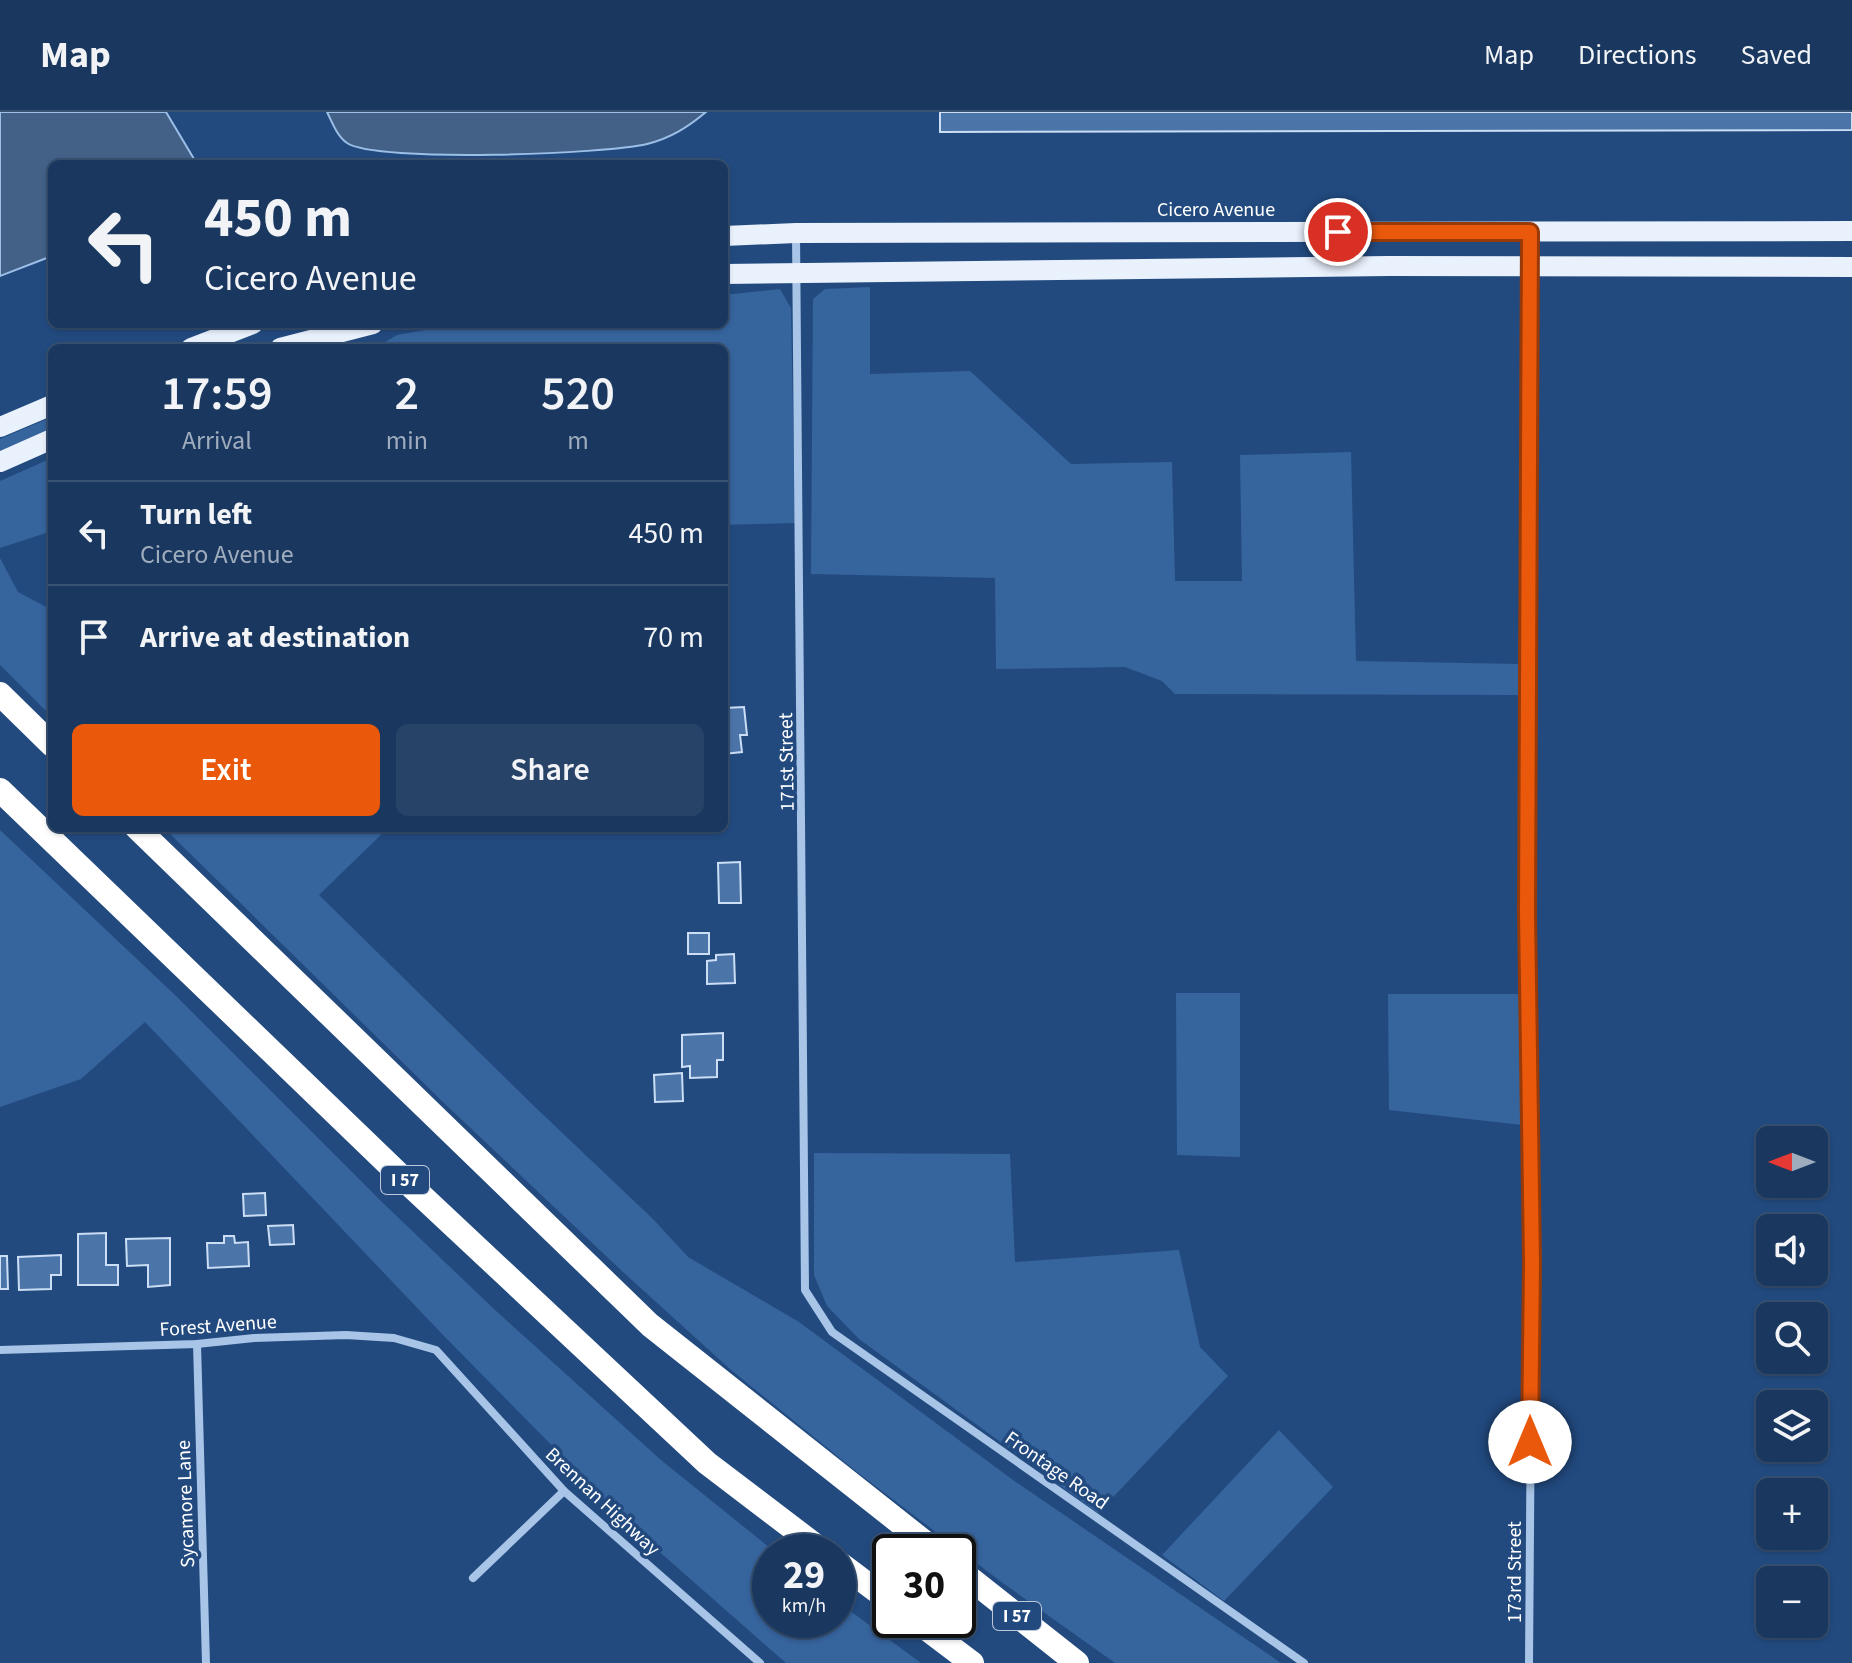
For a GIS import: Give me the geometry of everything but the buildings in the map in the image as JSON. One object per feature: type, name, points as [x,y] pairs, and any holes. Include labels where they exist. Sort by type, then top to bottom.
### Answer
[{"type":"highway","points":[[0,694],[48,741]]},
{"type":"highway","name":"I 57","points":[[0,790],[410,1185],[707,1463],[800,1534]]},
{"type":"highway","points":[[141,832],[650,1325],[914,1534]]},
{"type":"highway","name":"I 57","points":[[976,1583],[1077,1663]]},
{"type":"highway","points":[[939,1638],[972,1663]]},
{"type":"main road","name":"Cicero Avenue","points":[[728,236],[796,233],[1852,231]]},
{"type":"main road","points":[[728,274],[1389,266],[1852,267]]},
{"type":"main road","points":[[201,344],[243,328]]},
{"type":"main road","points":[[299,344],[362,328]]},
{"type":"main road","points":[[0,427],[48,407]]},
{"type":"main road","points":[[0,462],[48,441]]},
{"type":"street","name":"173rd Street","points":[[1529,1663],[1532,1263],[1527,913],[1530,232]]},
{"type":"street","name":"171st Street","points":[[796,233],[805,1290]]},
{"type":"street","name":"Frontage Road","points":[[805,1290],[832,1332],[1304,1663]]},
{"type":"street","name":"Forest Avenue","points":[[0,1350],[197,1344],[254,1338],[346,1335],[394,1338],[436,1350]]},
{"type":"street","name":"Sycamore Lane","points":[[197,1344],[206,1663]]},
{"type":"street","name":"Brennan Highway","points":[[436,1350],[564,1491],[760,1663]]},
{"type":"street","points":[[473,1578],[564,1491]]},
{"type":"shaded area","points":[[0,112],[166,112],[195,160],[48,160],[48,258],[0,276]]},
{"type":"shaded area","points":[[327,112],[706,112],[664,139],[624,148],[445,155],[367,149],[347,143],[335,129]]},
{"type":"shaded area","points":[[870,287],[870,374],[970,371],[1071,464],[1172,462],[1175,581],[1242,581],[1240,455],[1351,452],[1356,661],[1520,664],[1519,695],[1175,694],[1162,681],[1125,667],[996,669],[995,578],[811,574],[813,299],[825,289]]},
{"type":"shaded area","points":[[780,289],[791,308],[795,523],[728,525],[728,344],[382,344],[397,335],[436,328],[728,328],[728,295]]},
{"type":"shaded area","points":[[48,419],[48,431],[0,451],[0,439]]},
{"type":"shaded area","points":[[48,460],[48,532],[0,548],[0,481]]},
{"type":"shaded area","points":[[0,558],[18,592],[48,608],[48,713],[0,665]]},
{"type":"shaded area","points":[[0,830],[174,994],[495,1310],[661,1460],[753,1534],[752,1633],[638,1533],[443,1335],[145,1022],[81,1079],[0,1107]]},
{"type":"shaded area","points":[[168,832],[384,832],[319,895],[654,1220],[688,1257],[799,1322],[1013,1480],[1281,1663],[1115,1663],[976,1563],[976,1534],[938,1534],[731,1370],[445,1104]]},
{"type":"shaded area","points":[[1176,993],[1240,993],[1240,1157],[1177,1155]]},
{"type":"shaded area","points":[[1388,994],[1523,994],[1522,1125],[1389,1110]]},
{"type":"shaded area","points":[[814,1153],[1010,1154],[1015,1262],[1179,1250],[1200,1347],[1228,1376],[1098,1513],[859,1339],[827,1306],[814,1275]]},
{"type":"shaded area","points":[[1279,1430],[1333,1487],[1224,1601],[1162,1555]]},
{"type":"shaded area","points":[[856,1615],[872,1627],[872,1638],[887,1638],[921,1663],[786,1663],[758,1638],[856,1638]]},
{"type":"route","points":[[1338,232],[1530,232],[1527,913],[1532,1263],[1530,1442]]}]
